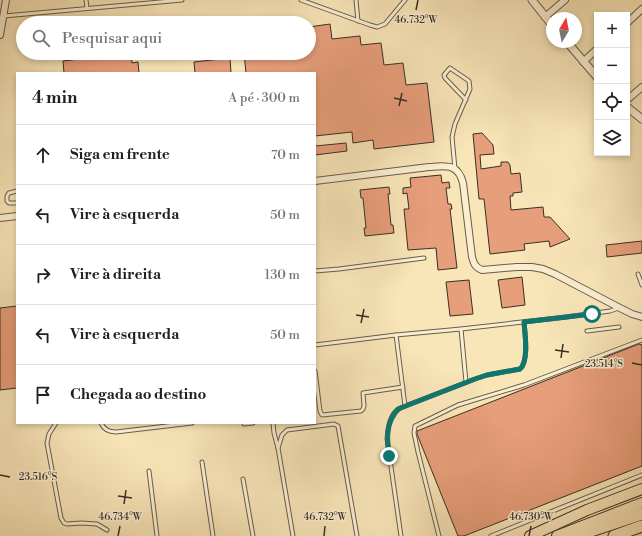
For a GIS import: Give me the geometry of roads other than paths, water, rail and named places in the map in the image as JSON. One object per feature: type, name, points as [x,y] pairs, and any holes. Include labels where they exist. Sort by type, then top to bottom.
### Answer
[{"type":"highway","points":[[530,536],[587,510],[642,489]]},
{"type":"highway","points":[[557,536],[642,503]]},
{"type":"highway","points":[[576,536],[642,514]]},
{"type":"highway","points":[[614,536],[642,526]]},
{"type":"street","points":[[0,35],[6,0]]},
{"type":"street","points":[[532,0],[545,16],[565,0]]},
{"type":"street","points":[[630,20],[642,9]]},
{"type":"street","points":[[571,48],[594,74]]},
{"type":"street","points":[[583,62],[594,52]]},
{"type":"street","points":[[630,97],[642,87]]},
{"type":"street","points":[[630,109],[642,119]]},
{"type":"street","points":[[316,181],[445,166],[455,169],[463,183],[472,257],[476,266],[482,270],[517,267],[543,269],[632,314],[642,317]]},
{"type":"street","points":[[0,218],[16,216]]},
{"type":"lane","points":[[86,0],[87,8]]},
{"type":"lane","points":[[4,16],[182,0]]},
{"type":"lane","points":[[301,0],[374,27],[385,24],[405,0]]},
{"type":"lane","points":[[318,0],[318,6]]},
{"type":"lane","points":[[356,0],[358,21]]},
{"type":"lane","points":[[455,169],[452,136],[455,124],[466,100],[470,90],[469,81],[450,68],[444,75],[445,78],[466,100]]},
{"type":"lane","points":[[16,191],[9,193],[7,196],[7,201],[9,203],[16,203]]},
{"type":"lane","points":[[316,271],[339,270],[424,258]]},
{"type":"lane","points":[[638,274],[642,285]]},
{"type":"lane","points":[[316,345],[592,314],[620,308]]},
{"type":"lane","points":[[401,536],[387,439],[388,425],[392,417],[398,409],[466,382],[487,375],[517,370],[523,367],[526,348],[524,322]]},
{"type":"lane","points":[[587,331],[619,327]]},
{"type":"lane","points":[[461,329],[466,382]]},
{"type":"lane","points":[[396,335],[405,406]]},
{"type":"lane","points":[[439,536],[418,452],[414,433],[415,426],[458,406],[524,385],[642,340]]},
{"type":"lane","points":[[316,379],[320,411],[324,415],[361,411],[364,406],[363,393],[402,387]]},
{"type":"lane","points":[[316,412],[320,411]]},
{"type":"lane","points":[[55,424],[48,434],[47,443],[61,518],[67,524],[97,524],[107,530]]},
{"type":"lane","points":[[101,424],[104,429],[110,432],[184,424]]},
{"type":"lane","points":[[273,424],[293,536]]},
{"type":"lane","points":[[278,448],[282,435],[287,430],[334,424],[338,426],[357,536]]},
{"type":"lane","points":[[202,462],[213,536]]},
{"type":"lane","points":[[149,471],[157,536]]},
{"type":"lane","points":[[491,536],[642,475]]},
{"type":"lane","points":[[243,479],[253,536]]}]
